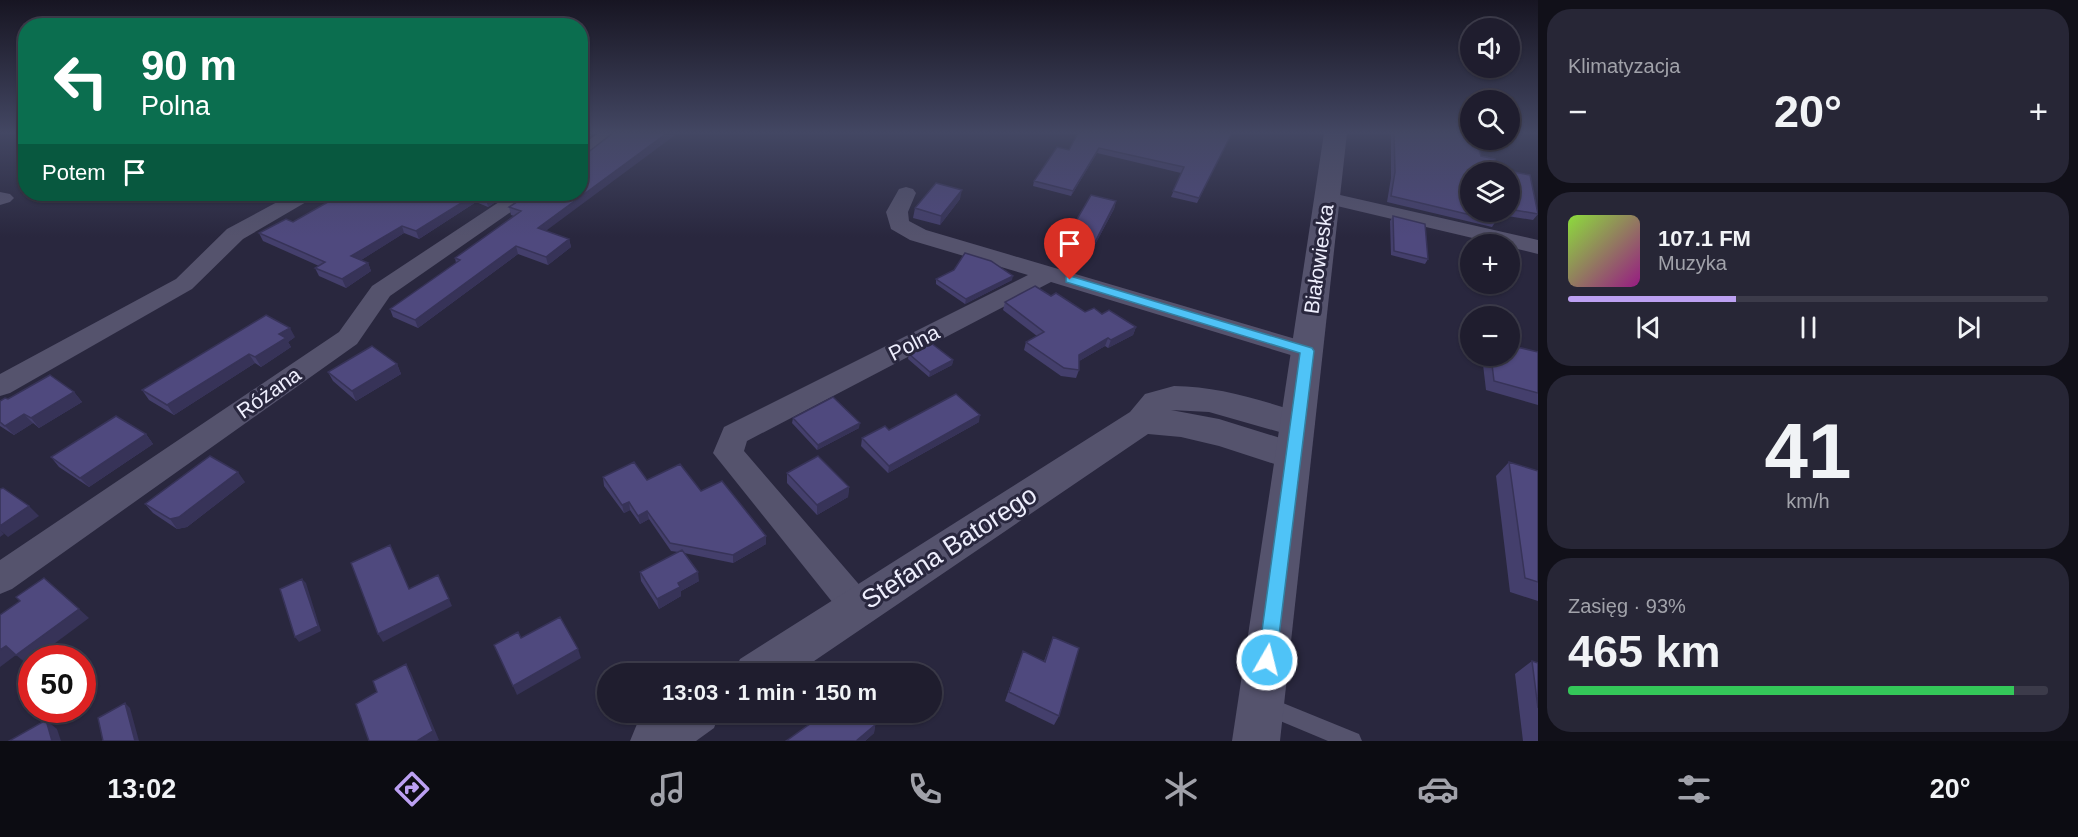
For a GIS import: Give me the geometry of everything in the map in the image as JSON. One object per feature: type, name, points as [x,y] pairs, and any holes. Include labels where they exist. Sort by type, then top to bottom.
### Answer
[{"type":"main road","name":"Białowieska","points":[[1259,722],[1332,168]]},
{"type":"main road","name":"Stefana Batorego","points":[[773,663],[1142,421],[1295,440]]},
{"type":"main road","points":[[654,741],[681,723]]},
{"type":"street","points":[[906,193],[897,212],[900,224],[918,235],[1307,351]]},
{"type":"street","points":[[1328,198],[1538,247]]},
{"type":"street","points":[[0,386],[184,284],[235,234],[294,201]]},
{"type":"street","name":"Różana","points":[[0,579],[348,338],[381,291],[514,201]]},
{"type":"street","name":"Polna","points":[[857,607],[728,453],[734,435],[1049,274]]},
{"type":"lane","points":[[1259,722],[1352,741]]},
{"type":"building","points":[[588,168],[620,168],[588,191]]},
{"type":"building","points":[[1043,168],[1087,168],[1073,191],[1034,181]]},
{"type":"building","points":[[1184,168],[1214,168],[1199,198],[1173,191]]},
{"type":"building","points":[[1395,168],[1460,168],[1460,212],[1391,196]]},
{"type":"building","points":[[1520,173],[1530,175],[1538,214],[1520,211]]},
{"type":"building","points":[[936,183],[962,190],[941,216],[915,208]]},
{"type":"building","points":[[1091,195],[1116,201],[1087,258],[1059,250]]},
{"type":"building","points":[[330,201],[464,201],[416,231],[402,226],[351,256],[368,263],[342,279],[315,268],[325,262],[259,233],[286,219],[293,222]]},
{"type":"building","points":[[518,201],[575,201],[538,228],[569,239],[546,257],[516,246],[415,320],[390,309],[460,260],[455,258],[521,211],[509,207]]},
{"type":"building","points":[[1393,216],[1425,224],[1428,259],[1394,251]]},
{"type":"building","points":[[965,253],[991,261],[1013,276],[966,299],[936,279],[954,270]]},
{"type":"building","points":[[1035,286],[1051,296],[1056,293],[1085,312],[1094,308],[1102,314],[1109,310],[1136,327],[1111,340],[1108,338],[1079,355],[1079,370],[1064,368],[1026,342],[1044,332],[1005,302]]},
{"type":"building","points":[[266,315],[290,328],[279,334],[286,338],[255,357],[249,354],[167,405],[142,390]]},
{"type":"building","points":[[931,343],[953,360],[930,372],[909,354]]},
{"type":"building","points":[[372,346],[397,364],[352,391],[328,372]]},
{"type":"building","points":[[1520,348],[1538,352],[1538,393],[1494,381],[1492,366],[1520,366]]},
{"type":"building","points":[[50,375],[74,392],[31,418],[24,414],[5,426],[0,422],[0,401],[8,399]]},
{"type":"building","points":[[956,394],[980,415],[889,466],[862,438],[885,426],[889,430]]},
{"type":"building","points":[[833,397],[860,423],[818,445],[793,418]]},
{"type":"building","points":[[116,416],[146,434],[80,478],[51,457]]},
{"type":"building","points":[[210,456],[238,472],[179,517],[170,519],[145,504]]},
{"type":"building","points":[[818,456],[849,487],[817,505],[787,473]]},
{"type":"building","points":[[634,462],[647,480],[680,464],[701,491],[722,481],[766,536],[733,555],[670,543],[647,511],[638,516],[629,502],[622,505],[603,477]]},
{"type":"building","points":[[1509,462],[1538,471],[1538,582],[1525,578]]},
{"type":"building","points":[[3,488],[29,506],[0,526],[0,489]]},
{"type":"building","points":[[390,545],[409,589],[438,575],[449,599],[378,634],[351,563]]},
{"type":"building","points":[[682,550],[698,572],[678,583],[680,587],[657,599],[640,572]]},
{"type":"building","points":[[44,578],[79,609],[30,645],[18,645],[16,655],[6,646],[0,650],[0,615],[20,601],[16,597]]},
{"type":"building","points":[[302,579],[318,626],[295,637],[280,589]]},
{"type":"building","points":[[560,617],[578,649],[513,686],[494,645],[518,632],[521,638]]},
{"type":"building","points":[[1053,637],[1079,648],[1059,716],[1009,692],[1023,651],[1045,662]]},
{"type":"building","points":[[1532,661],[1538,663],[1538,708]]},
{"type":"building","points":[[406,664],[433,731],[417,741],[369,741],[356,704],[377,692],[373,681]]},
{"type":"building","points":[[125,703],[135,741],[103,741],[98,718]]},
{"type":"building","points":[[41,723],[47,723],[52,741],[9,741]]},
{"type":"building","points":[[811,723],[873,723],[875,725],[856,741],[786,741]]},
{"type":"route","points":[[1070,280],[1307,351],[1267,660]]}]
